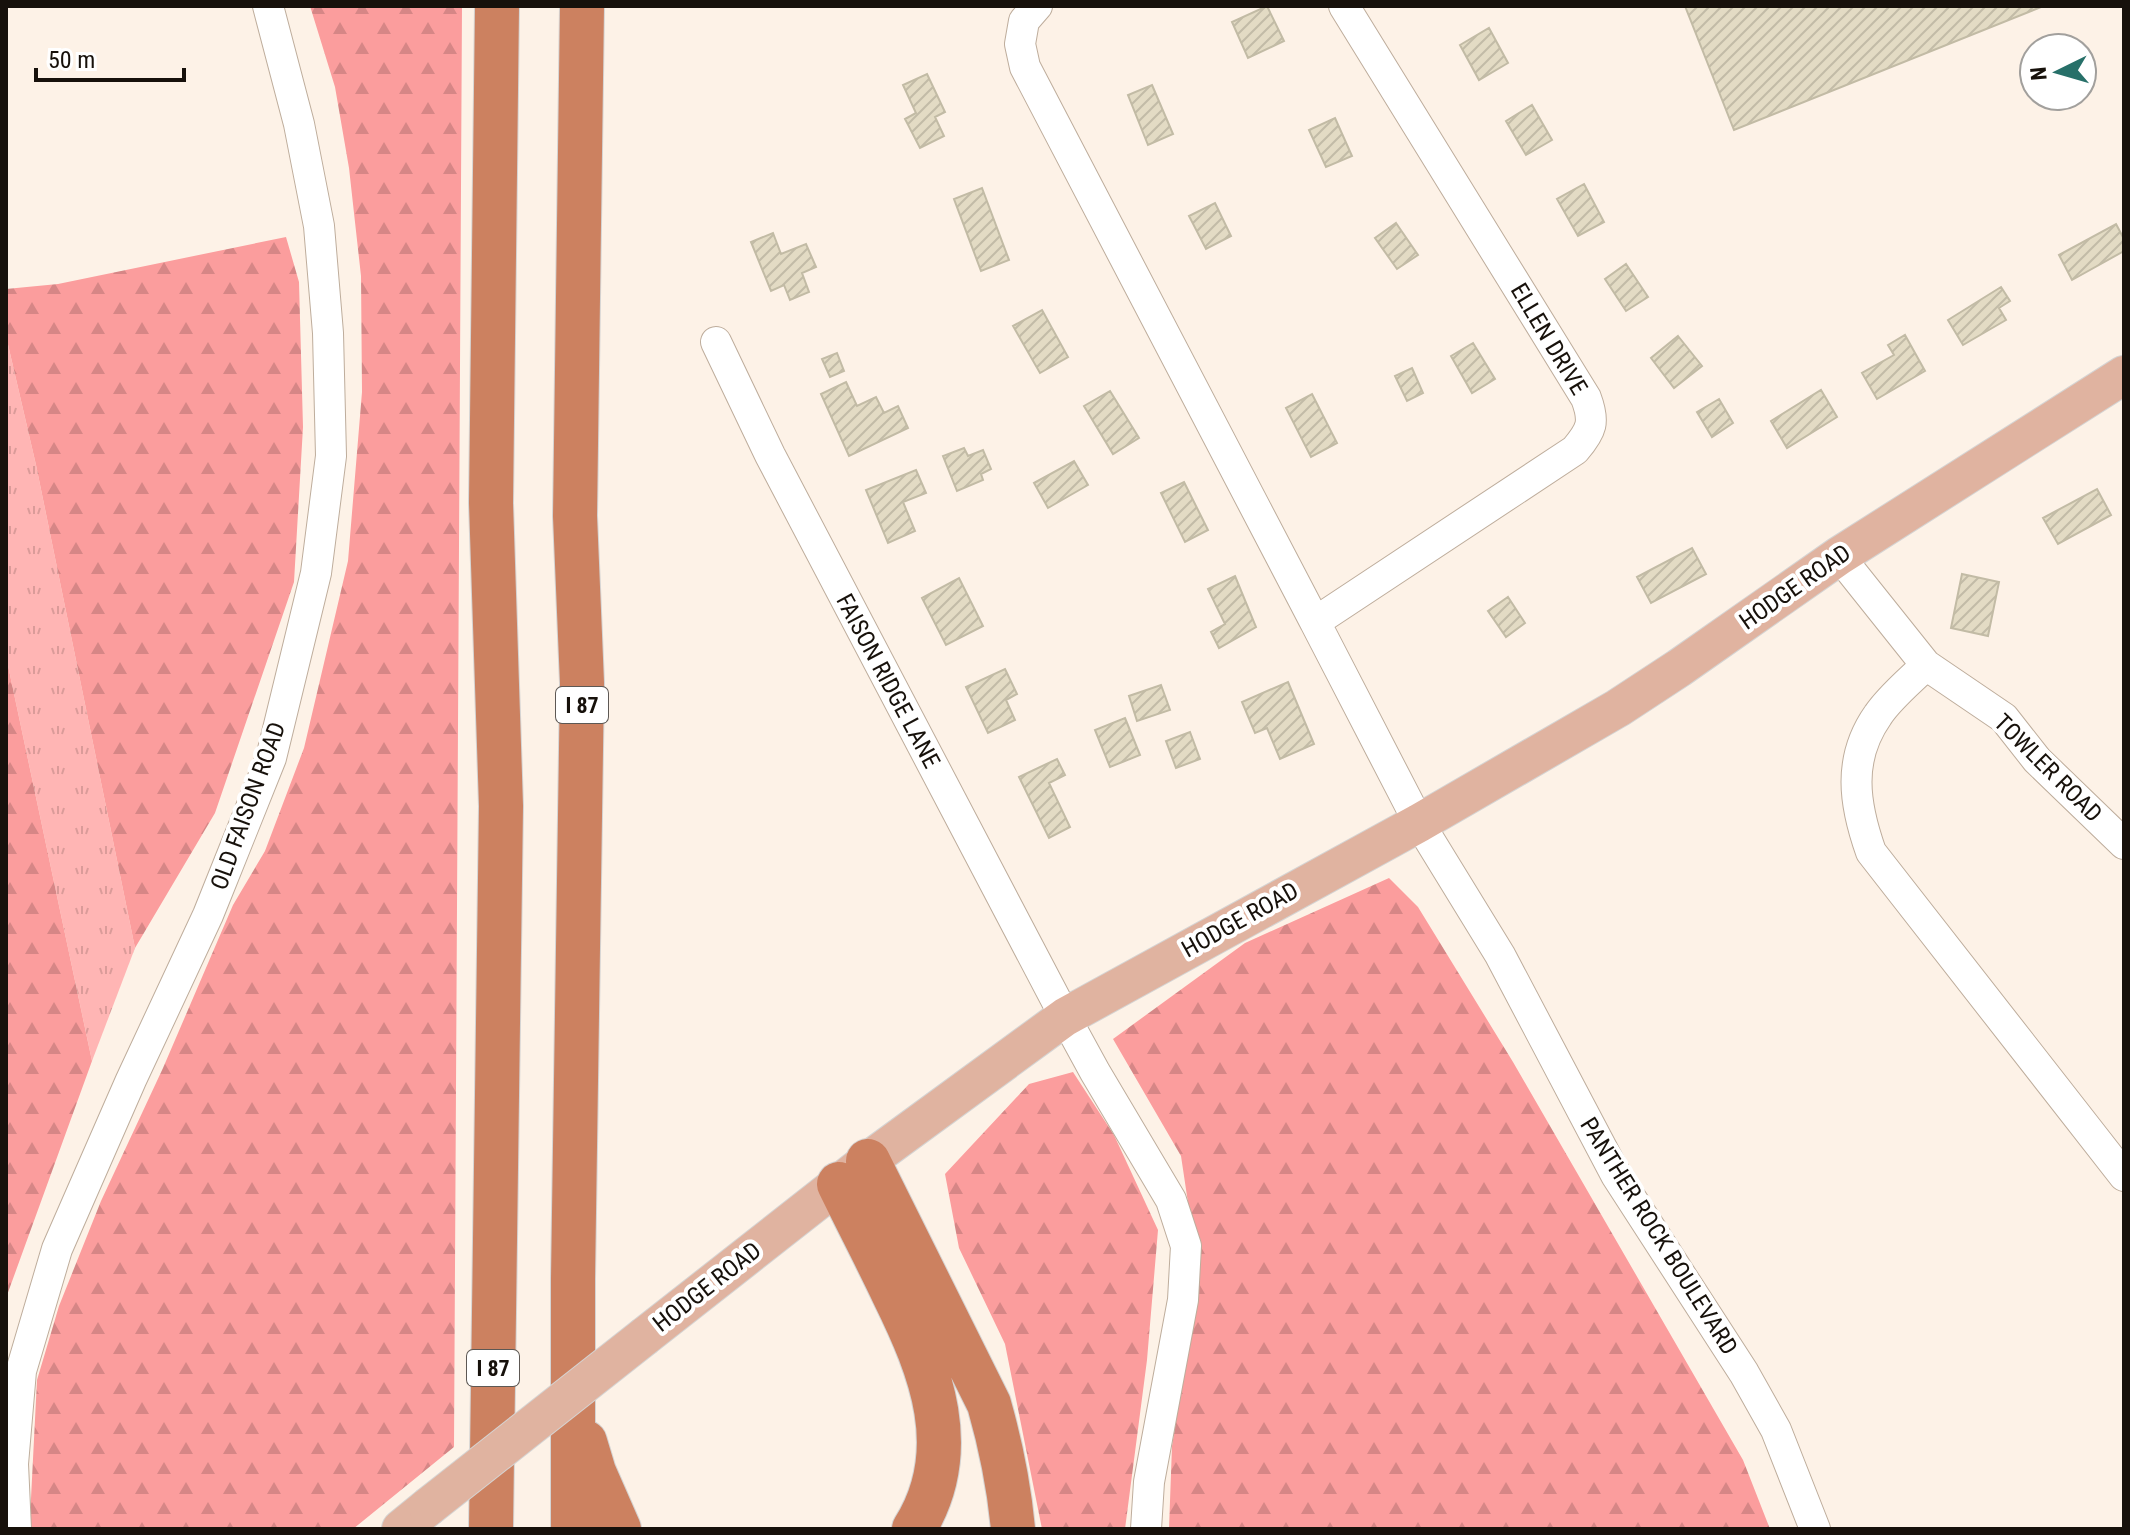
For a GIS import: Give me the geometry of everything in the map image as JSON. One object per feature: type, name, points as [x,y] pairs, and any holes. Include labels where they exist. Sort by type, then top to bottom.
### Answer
[{"type":"highway","name":"I 87","points":[[491,1529],[501,806],[491,503],[497,6]]},
{"type":"highway","name":"I 87","points":[[573,1529],[573,1279],[582,683],[575,516],[582,6]]},
{"type":"highway","points":[[853,1173],[926,1365],[936,1404],[940,1438],[938,1468],[931,1495],[914,1529]]},
{"type":"highway","points":[[853,1173],[989,1404],[1009,1488],[1013,1529]]},
{"type":"highway","points":[[573,1404],[594,1472],[619,1529]]},
{"type":"main road","name":"HODGE ROAD","points":[[414,1518],[853,1173],[1065,1017],[1419,823],[1618,708],[1839,556],[2124,375]]},
{"type":"street","name":"OLD FAISON ROAD","points":[[16,1529],[13,1464],[21,1371],[57,1249],[208,915],[271,758],[316,573],[331,456],[328,333],[319,226],[299,124],[268,6]]},
{"type":"street","points":[[1037,6],[1024,21],[1020,44],[1025,67],[1419,823]]},
{"type":"street","name":"ELLEN DRIVE","points":[[1315,622],[1575,450],[1588,436],[1593,416],[1586,398],[1344,6]]},
{"type":"street","name":"FAISON RIDGE LANE","points":[[716,342],[777,468],[1065,1017],[1171,1200],[1186,1246],[1183,1300],[1149,1482],[1146,1529]]},
{"type":"street","name":"TOWLER ROAD","points":[[1839,556],[1926,665],[2004,718],[2037,760],[2124,844]]},
{"type":"street","points":[[1926,665],[1878,714],[1859,749],[1856,790],[1862,826],[1871,852],[2124,1176]]},
{"type":"street","name":"PANTHER ROCK BOULEVARD","points":[[1419,823],[1500,955],[1616,1175],[1751,1384],[1776,1430],[1815,1529]]},
{"type":"green space","points":[[310,6],[462,6],[454,1447],[353,1529],[31,1529],[37,1380],[59,1306],[101,1201],[163,1068],[233,905],[265,851],[304,748],[348,561],[362,392],[361,276],[349,168],[335,87]]},
{"type":"green space","points":[[286,237],[299,282],[303,427],[294,582],[215,813],[135,948],[36,465],[6,336],[6,289],[58,284]]},
{"type":"green space","points":[[6,336],[36,465],[135,948],[92,1061],[6,656]]},
{"type":"green space","points":[[6,656],[92,1061],[6,1298]]},
{"type":"green space","points":[[1389,878],[1418,907],[1513,1062],[1743,1460],[1770,1529],[1169,1529],[1172,1446],[1199,1276],[1181,1156],[1113,1039],[1245,943]]},
{"type":"green space","points":[[1073,1072],[1114,1135],[1158,1230],[1147,1360],[1125,1529],[1042,1529],[1005,1344],[959,1248],[945,1174],[1029,1084]]},
{"type":"building","points":[[1267,6],[1284,41],[1248,58],[1232,22]]},
{"type":"building","points":[[1685,6],[2041,6],[2041,7],[1734,130]]},
{"type":"building","points":[[1489,28],[1508,63],[1479,80],[1460,45]]},
{"type":"building","points":[[927,74],[945,112],[935,117],[944,136],[920,148],[905,119],[916,113],[903,85]]},
{"type":"building","points":[[1152,85],[1173,134],[1148,145],[1128,95]]},
{"type":"building","points":[[1532,105],[1552,140],[1526,155],[1506,121]]},
{"type":"building","points":[[1335,118],[1352,156],[1326,167],[1309,130]]},
{"type":"building","points":[[1584,184],[1604,222],[1578,236],[1557,199]]},
{"type":"building","points":[[982,188],[1009,260],[981,271],[954,199]]},
{"type":"building","points":[[1215,203],[1231,236],[1206,249],[1189,216]]},
{"type":"building","points":[[1396,223],[1418,255],[1397,269],[1375,238]]},
{"type":"building","points":[[2116,224],[2124,239],[2124,251],[2072,280],[2059,255]]},
{"type":"building","points":[[773,233],[781,254],[806,244],[816,267],[802,273],[809,292],[790,300],[784,285],[771,291],[751,242]]},
{"type":"building","points":[[1626,264],[1648,297],[1626,311],[1605,279]]},
{"type":"building","points":[[2001,287],[2010,301],[1999,308],[2006,320],[1963,345],[1948,320]]},
{"type":"building","points":[[1042,310],[1068,357],[1040,373],[1013,326]]},
{"type":"building","points":[[1905,335],[1925,371],[1877,399],[1862,373],[1894,355],[1888,345]]},
{"type":"building","points":[[1678,336],[1702,366],[1674,388],[1651,358]]},
{"type":"building","points":[[1473,343],[1495,379],[1472,393],[1451,356]]},
{"type":"building","points":[[837,353],[844,371],[830,377],[822,359]]},
{"type":"building","points":[[1412,368],[1423,393],[1407,401],[1395,376]]},
{"type":"building","points":[[846,382],[857,406],[876,397],[884,413],[898,406],[908,428],[849,456],[821,394]]},
{"type":"building","points":[[1821,390],[1837,417],[1787,448],[1771,421]]},
{"type":"building","points":[[1110,391],[1139,438],[1113,454],[1084,406]]},
{"type":"building","points":[[1312,394],[1337,443],[1311,457],[1286,408]]},
{"type":"building","points":[[1719,399],[1733,423],[1712,437],[1697,412]]},
{"type":"building","points":[[964,448],[968,456],[983,450],[991,469],[981,474],[983,480],[957,491],[943,456]]},
{"type":"building","points":[[1074,461],[1088,485],[1048,508],[1034,483]]},
{"type":"building","points":[[916,470],[926,493],[903,502],[915,531],[888,543],[866,490]]},
{"type":"building","points":[[1184,482],[1208,530],[1185,542],[1161,493]]},
{"type":"building","points":[[2097,489],[2111,515],[2058,544],[2043,518]]},
{"type":"building","points":[[1692,548],[1706,574],[1651,603],[1637,577]]},
{"type":"building","points":[[1962,574],[1999,582],[1988,636],[1951,628]]},
{"type":"building","points":[[1235,576],[1256,627],[1219,648],[1211,632],[1225,624],[1208,589]]},
{"type":"building","points":[[959,578],[983,626],[946,645],[922,598]]},
{"type":"building","points":[[1508,597],[1525,623],[1506,637],[1488,611]]},
{"type":"building","points":[[1005,669],[1017,694],[1006,700],[1015,720],[988,733],[966,687]]},
{"type":"building","points":[[1288,682],[1314,744],[1280,759],[1267,728],[1255,733],[1242,702]]},
{"type":"building","points":[[1161,685],[1170,710],[1137,721],[1129,696]]},
{"type":"building","points":[[1125,718],[1140,755],[1110,767],[1095,730]]},
{"type":"building","points":[[1190,732],[1200,759],[1176,768],[1166,741]]},
{"type":"building","points":[[1057,759],[1065,775],[1049,783],[1070,827],[1049,838],[1019,777]]}]
